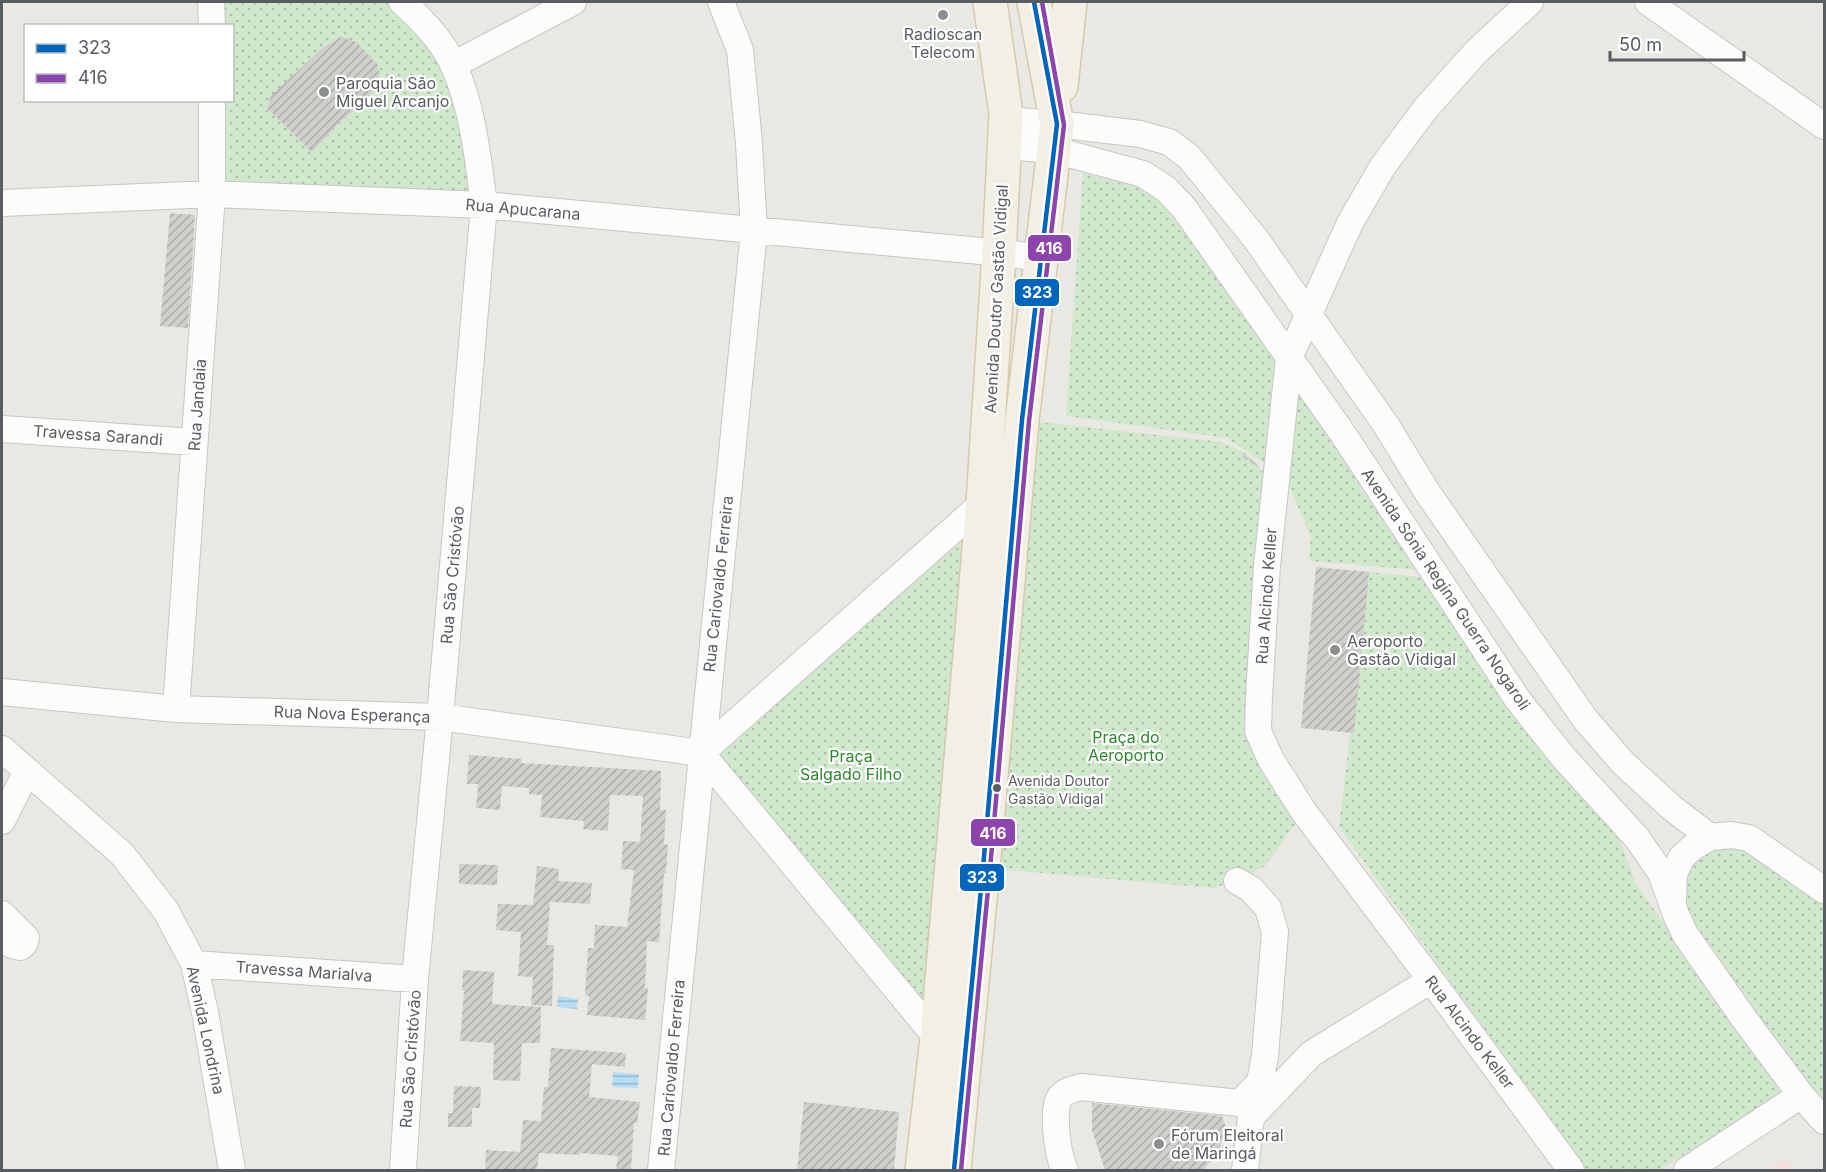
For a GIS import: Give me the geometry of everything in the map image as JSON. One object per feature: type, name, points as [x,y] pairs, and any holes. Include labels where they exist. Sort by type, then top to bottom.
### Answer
[{"type":"main road","name":"Avenida Doutor Gastão Vidigal","points":[[922,1170],[937,1038],[983,503],[999,254],[1005,133],[990,2]]},
{"type":"main road","points":[[1034,2],[1055,137]]},
{"type":"main road","points":[[1055,137],[1070,2]]},
{"type":"main road","name":"Avenida Doutor Gastão Vidigal","points":[[954,1170],[1021,432],[1055,137]]},
{"type":"street","points":[[212,2],[212,24]]},
{"type":"street","name":"Rua São Cristóvão","points":[[402,2],[423,19],[453,64],[474,131],[484,205],[415,979],[403,1170]]},
{"type":"street","points":[[453,64],[573,2]]},
{"type":"street","name":"Rua Cariovaldo Ferreira","points":[[661,1170],[754,231],[749,143],[740,50],[721,2]]},
{"type":"street","name":"Rua Alcindo Keller","points":[[1530,2],[1476,52],[1433,100],[1383,166],[1350,224],[1289,358],[1267,566],[1258,730],[1271,760],[1304,812],[1570,1170]]},
{"type":"street","points":[[1648,2],[1824,126]]},
{"type":"street","name":"Rua Jandaia","points":[[176,709],[212,194],[212,102]]},
{"type":"street","name":"Avenida Sônia Regina Guerra Nogaroli","points":[[1005,133],[1055,137],[1140,134],[1168,142],[1188,157],[1255,238],[1386,425],[1427,492],[1585,719],[1623,763],[1672,808],[1710,837]]},
{"type":"street","name":"Avenida Sônia Regina Guerra Nogaroli","points":[[1055,137],[1143,174],[1166,189],[1184,208],[1343,434],[1518,700],[1564,758],[1637,838],[1661,873],[1685,934],[1745,1020],[1801,1095],[1824,1121]]},
{"type":"street","name":"Rua Apucarana","points":[[2,203],[212,194],[484,205],[1042,260]]},
{"type":"street","name":"Travessa Sarandi","points":[[2,429],[194,442]]},
{"type":"street","points":[[937,1038],[701,753],[983,503]]},
{"type":"street","name":"Rua Nova Esperança","points":[[2,692],[176,709],[440,717],[701,753]]},
{"type":"street","name":"Avenida Londrina","points":[[2,749],[122,854],[166,911],[194,964],[205,1012],[232,1170]]},
{"type":"street","points":[[2,821],[27,771]]},
{"type":"street","points":[[1673,902],[1674,874],[1681,858],[1693,847],[1710,837],[1731,835],[1749,838],[1824,890]]},
{"type":"street","points":[[951,864],[983,868]]},
{"type":"street","points":[[1065,1170],[1061,1163],[1055,1113],[1059,1098],[1066,1092],[1081,1087],[1240,1103],[1260,1082],[1265,1056],[1275,932],[1268,908],[1251,889],[1237,881]]},
{"type":"street","points":[[2,914],[26,938],[20,947],[12,945],[2,936]]},
{"type":"street","name":"Travessa Marialva","points":[[194,964],[415,979]]},
{"type":"street","points":[[1245,1170],[1251,1117],[1311,1054],[1431,980]]},
{"type":"street","points":[[1687,1170],[1801,1095]]},
{"type":"shaded area","points":[[1786,1159],[1794,1170],[1768,1170]]},
{"type":"green space","points":[[211,2],[402,2],[453,65],[484,203],[212,194],[212,102],[234,102],[234,24],[212,24]]},
{"type":"green space","points":[[1083,173],[1151,191],[1211,263],[1307,399],[1419,570],[1309,561],[1311,537],[1285,477],[1227,438],[1066,416]]},
{"type":"green space","name":"Praça do Aeroporto","points":[[1022,420],[1222,442],[1245,453],[1275,483],[1258,731],[1304,812],[1265,866],[1237,881],[1213,888],[983,868]]},
{"type":"green space","name":"Praça Salgado Filho","points":[[983,503],[937,1038],[701,753]]},
{"type":"green space","points":[[1369,572],[1421,577],[1446,608],[1502,699],[1620,841],[1636,884],[1785,1092],[1659,1170],[1586,1170],[1339,827]]},
{"type":"green space","points":[[1731,839],[1824,895],[1824,1114],[1689,932],[1678,875],[1685,862]]},
{"type":"water","points":[[558,996],[578,999],[577,1009],[557,1007]]},
{"type":"water","points":[[613,1072],[639,1074],[638,1088],[612,1087]]},
{"type":"building","name":"Paroquia São Miguel Arcanjo","points":[[341,37],[356,42],[378,65],[380,82],[367,99],[340,122],[312,152],[267,108],[271,96],[325,46]]},
{"type":"building","points":[[170,213],[195,215],[188,328],[160,326]]},
{"type":"building","name":"Aeroporto Gastão Vidigal","points":[[1316,567],[1369,572],[1354,733],[1301,728]]},
{"type":"building","points":[[469,755],[522,759],[521,763],[661,771],[660,810],[666,810],[664,844],[668,845],[659,942],[647,941],[645,988],[648,988],[645,1020],[587,1015],[589,996],[585,995],[588,948],[594,948],[595,925],[627,927],[634,870],[621,869],[623,841],[640,842],[643,796],[610,795],[608,831],[583,829],[584,821],[540,817],[542,795],[529,794],[529,788],[502,786],[500,810],[476,808],[478,784],[467,784]]},
{"type":"building","points":[[459,864],[498,865],[497,885],[459,884]]},
{"type":"building","points":[[537,866],[559,869],[558,881],[592,883],[590,904],[550,902],[547,945],[554,945],[552,1006],[531,1005],[533,977],[518,976],[521,932],[496,930],[498,904],[533,905]]},
{"type":"building","points":[[463,970],[494,972],[492,1004],[541,1007],[540,1043],[522,1043],[520,1081],[493,1080],[494,1043],[460,1041],[464,991],[462,990]]},
{"type":"building","points":[[551,1048],[626,1053],[625,1067],[592,1064],[589,1097],[640,1102],[637,1123],[634,1123],[631,1170],[616,1170],[618,1156],[539,1153],[537,1170],[485,1170],[486,1150],[520,1152],[523,1120],[541,1121],[544,1087],[548,1087]]},
{"type":"building","points":[[454,1086],[481,1087],[480,1108],[472,1108],[472,1127],[448,1127],[448,1113],[453,1113]]},
{"type":"building","points":[[804,1102],[899,1112],[894,1170],[797,1170]]},
{"type":"building","name":"Fórum Eleitoral de Maringá","points":[[1092,1103],[1222,1116],[1226,1128],[1217,1157],[1206,1166],[1205,1170],[1105,1170],[1092,1130]]},
{"type":"transit line","name":"323","points":[[954,1170],[1022,420],[1057,124],[1034,2]]},
{"type":"transit line","name":"416","points":[[961,1170],[1029,421],[1064,125],[1042,2]]},
{"type":"place","name":"Radioscan Telecom","points":[[943,15]]},
{"type":"place","name":"Paroquia São Miguel Arcanjo","points":[[324,92]]},
{"type":"place","name":"Aeroporto Gastão Vidigal","points":[[1335,650]]},
{"type":"place","name":"Avenida Doutor Gastão Vidigal","points":[[997,788]]},
{"type":"place","name":"Fórum Eleitoral de Maringá","points":[[1159,1144]]}]
